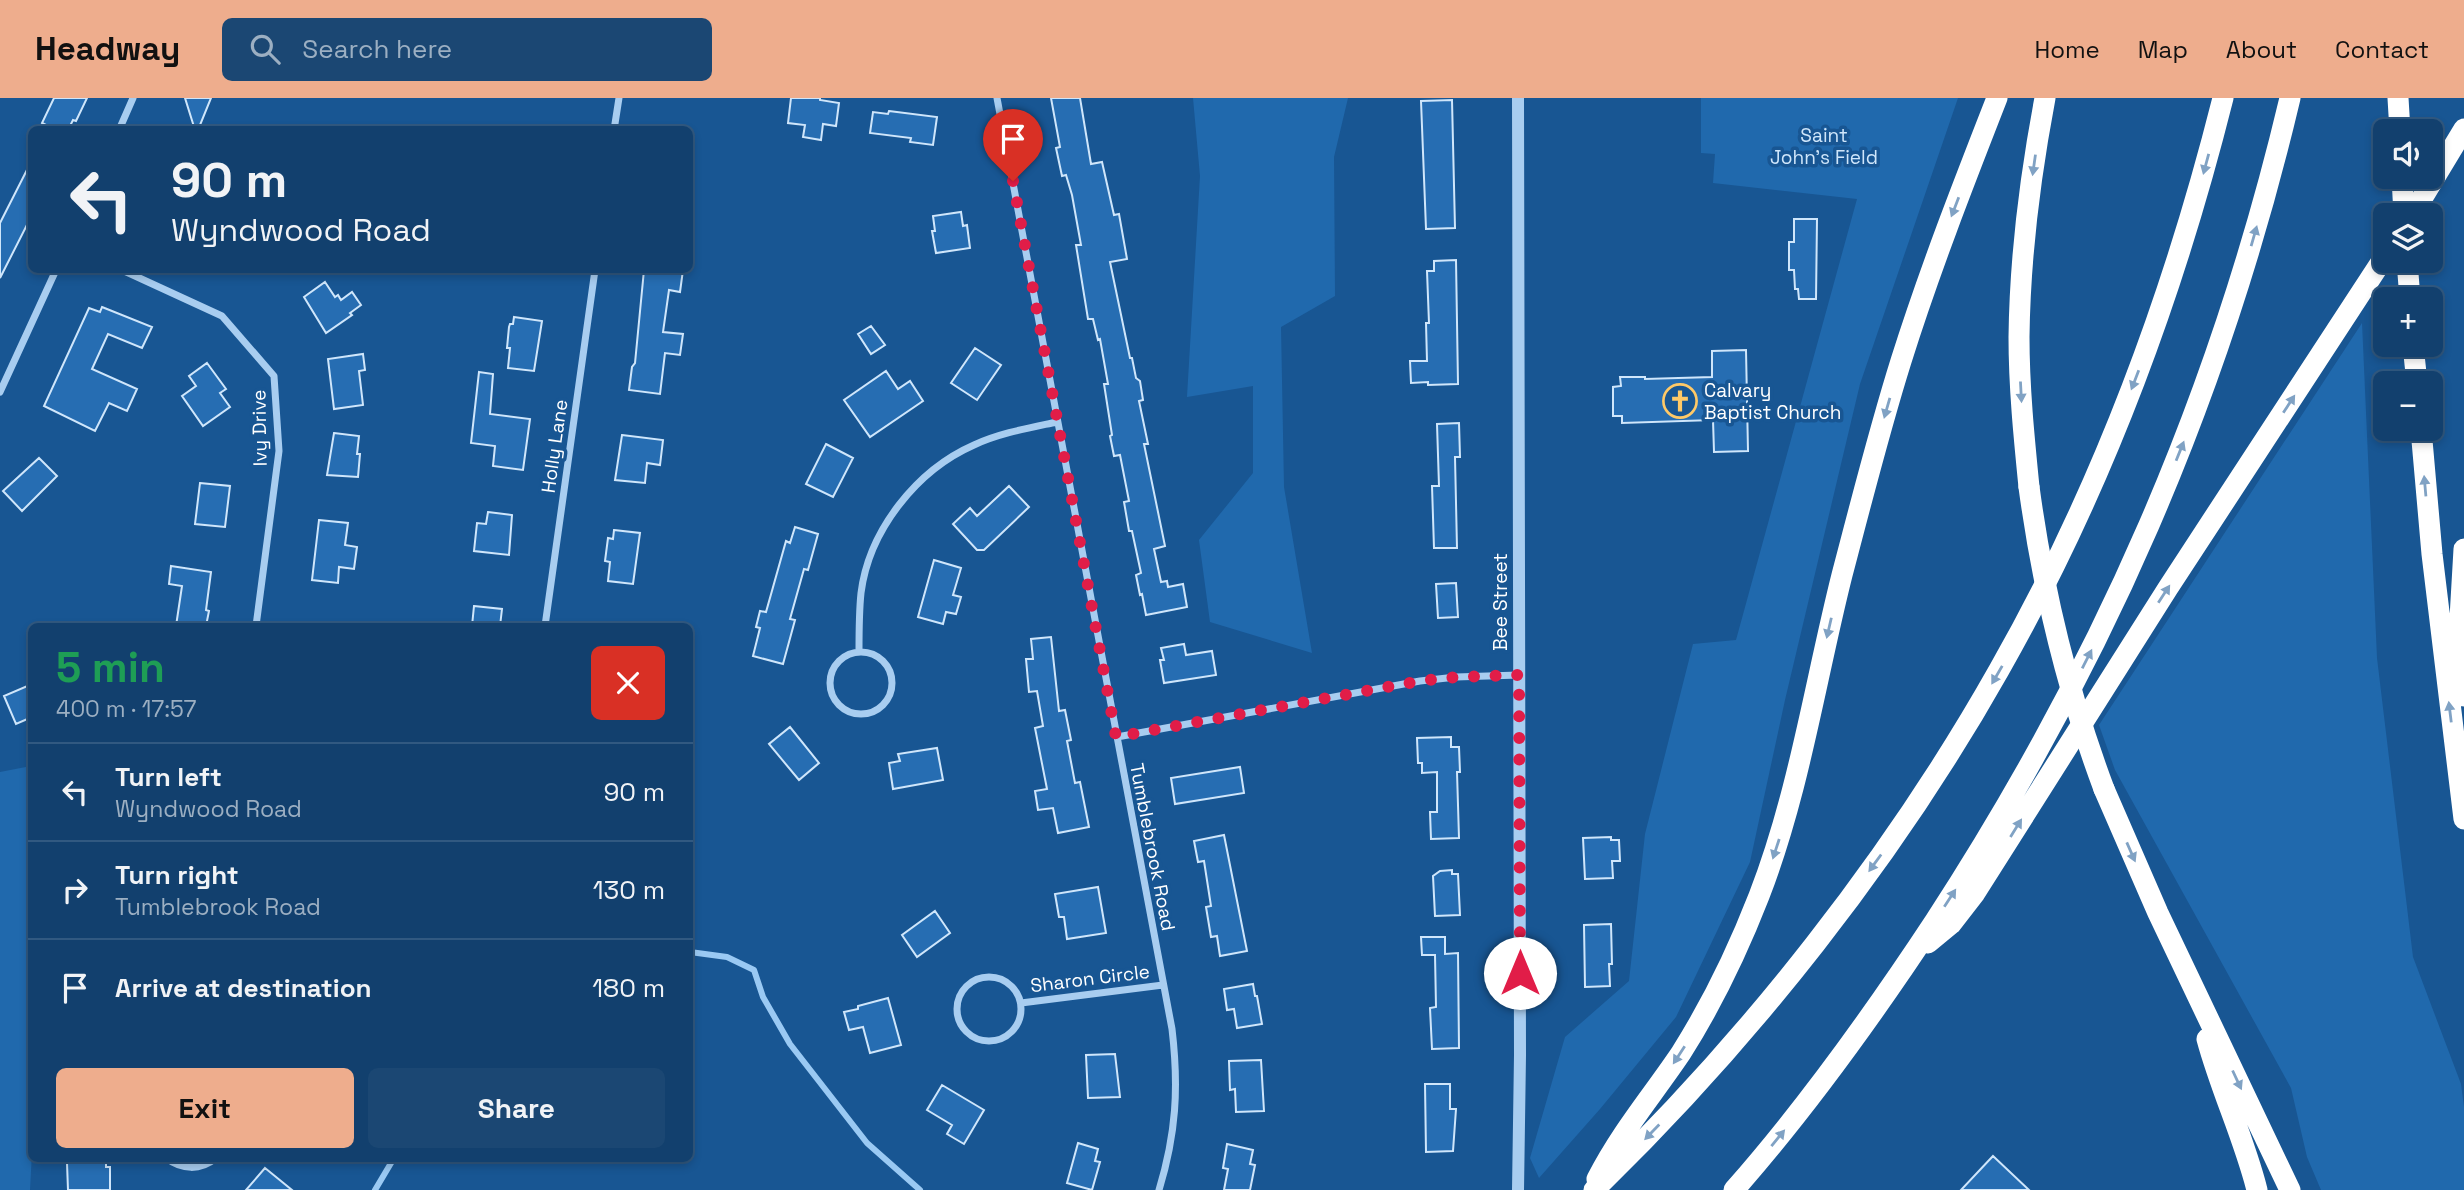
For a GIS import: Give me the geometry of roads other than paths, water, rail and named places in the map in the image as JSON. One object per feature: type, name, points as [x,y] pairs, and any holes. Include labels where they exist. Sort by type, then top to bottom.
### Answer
[{"type":"highway","points":[[1593,1190],[1621,1135],[1668,1071],[1699,1021],[1733,958],[1764,884],[1794,788],[1838,591],[1890,397],[1933,267],[1997,98]]},
{"type":"highway","points":[[2045,98],[2030,190],[2020,298],[2020,388],[2029,486],[2042,572],[2059,649],[2104,789],[2197,996],[2290,1190]]},
{"type":"highway","points":[[1593,1190],[1656,1129],[1723,1056],[1833,919],[1928,787],[2000,669],[2073,525],[2128,397],[2180,251],[2223,98]]},
{"type":"highway","points":[[1734,1190],[1817,1090],[1912,955],[1991,833],[2037,755],[2098,637],[2142,544],[2188,433],[2227,323],[2273,170],[2290,98]]},
{"type":"highway","points":[[2398,98],[2399,119]]},
{"type":"highway","points":[[2419,203],[2461,135]]},
{"type":"highway","points":[[1912,955],[1951,924],[1975,893],[2168,587],[2374,273]]},
{"type":"highway","points":[[2422,441],[2432,554],[2464,819]]},
{"type":"highway","points":[[2464,549],[2460,618],[2464,696]]},
{"type":"highway","points":[[2459,779],[2464,744]]},
{"type":"highway","points":[[2197,996],[2214,1067],[2240,1134],[2257,1190]]},
{"type":"street","points":[[121,126],[133,98]]},
{"type":"street","points":[[615,126],[619,98]]},
{"type":"street","name":"Tumblebrook Road","points":[[997,98],[1172,1029],[1177,1098],[1174,1130],[1158,1190]]},
{"type":"street","name":"Bee Street","points":[[1518,98],[1518,1190]]},
{"type":"street","points":[[0,392],[55,273]]},
{"type":"street","name":"Ivy Drive","points":[[129,273],[222,316],[274,376],[279,451],[256,623]]},
{"type":"street","name":"Holly Lane","points":[[545,623],[595,273]]},
{"type":"street","points":[[859,652],[861,592],[867,564],[879,537],[897,508],[918,482],[942,463],[974,445],[1007,433],[1057,422]]},
{"type":"street","points":[[859,652],[872,654],[884,662],[892,683],[890,695],[884,704],[874,712],[864,715],[841,708],[833,698],[829,686],[831,671],[838,661],[859,652]]},
{"type":"street","points":[[1116,737],[1420,681],[1519,675]]},
{"type":"street","name":"Sharon Circle","points":[[996,977],[1008,983],[1021,1003],[1021,1016],[1014,1030],[996,1041],[986,1042],[971,1036],[962,1026],[957,1014],[961,993],[968,985],[982,978],[996,977]]},
{"type":"street","name":"Sharon Circle","points":[[1021,1003],[1163,985]]},
{"type":"street","points":[[172,1162],[194,1168],[210,1162]]},
{"type":"waterway","points":[[693,952],[727,957],[754,970],[763,997],[790,1044],[867,1143],[920,1190]]},
{"type":"waterway","points":[[375,1190],[392,1162]]},
{"type":"place","name":"Calvary Baptist Church","points":[[1680,401]]},
{"type":"park label","name":"Saint John's Field","points":[[1824,146]]}]
